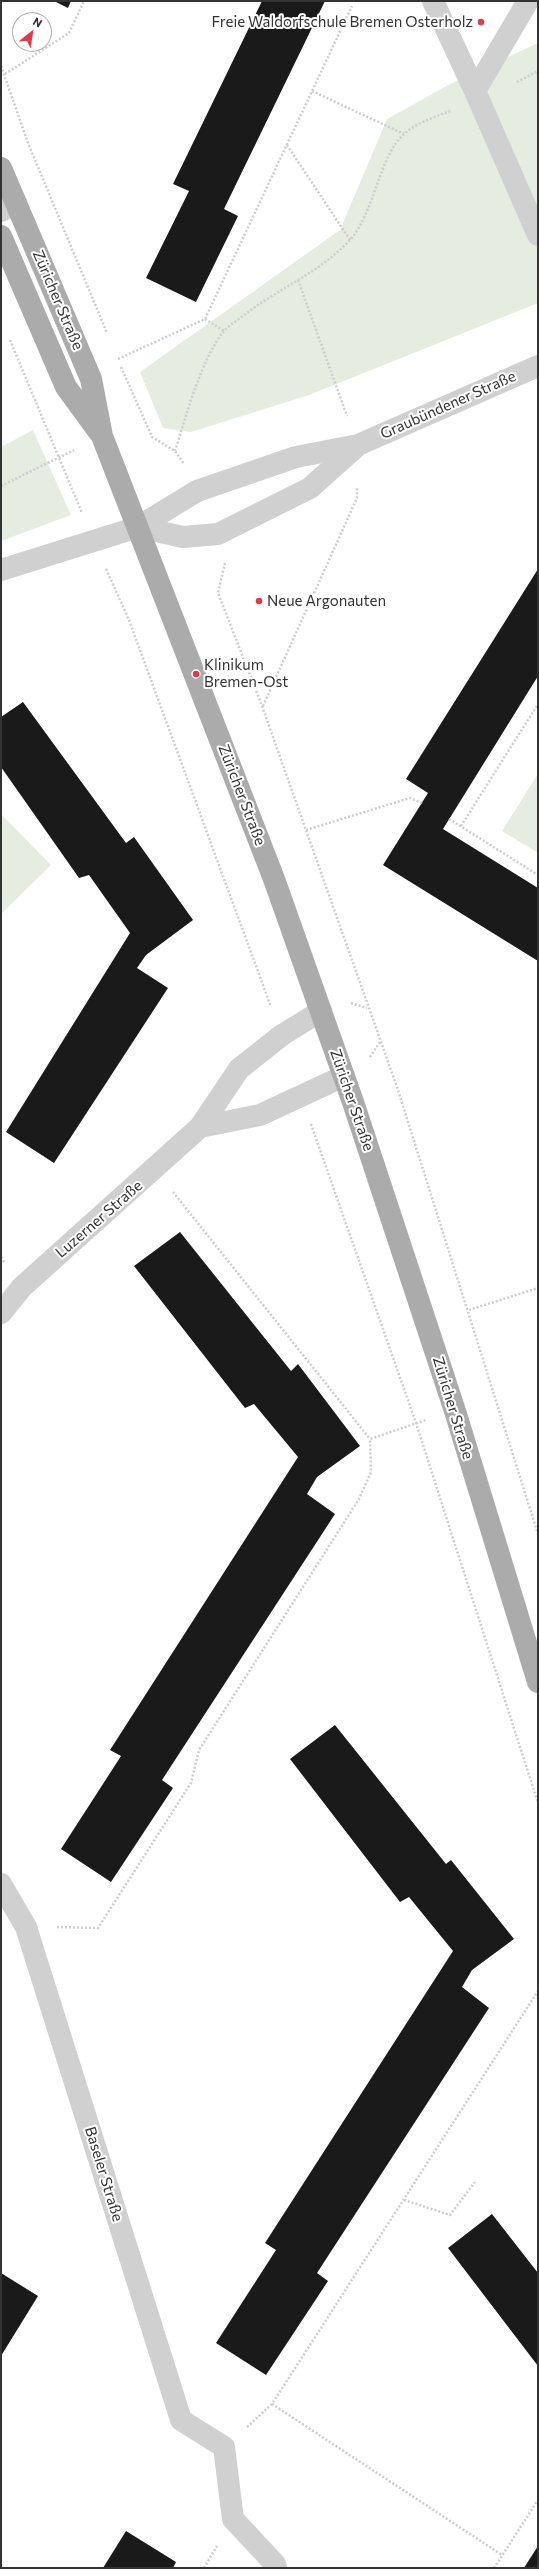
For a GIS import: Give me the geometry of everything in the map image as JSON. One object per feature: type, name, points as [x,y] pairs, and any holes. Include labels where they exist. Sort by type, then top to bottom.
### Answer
[{"type":"main road","name":"Züricher Straße","points":[[1,168],[8,207],[92,379],[102,436],[274,879],[321,1011],[455,1411],[538,1682]]},
{"type":"main road","name":"Züricher Straße","points":[[1,236],[66,387],[102,436]]},
{"type":"street","points":[[433,1],[478,95],[538,235]]},
{"type":"street","points":[[478,95],[528,1]]},
{"type":"street","name":"Graubündener Straße","points":[[138,527],[197,491],[296,457],[358,445],[538,366]]},
{"type":"street","name":"Graubündener Straße","points":[[138,527],[183,537],[218,534],[310,488],[358,445]]},
{"type":"street","points":[[1,570],[138,527]]},
{"type":"street","name":"Luzerner Straße","points":[[1,1313],[22,1287],[200,1127],[239,1069],[282,1035],[321,1011]]},
{"type":"street","points":[[200,1127],[260,1114],[344,1076]]},
{"type":"street","name":"Baseler Straße","points":[[1,1884],[26,1927],[181,2420],[224,2447]]},
{"type":"street","points":[[224,2447],[233,2519],[275,2564],[276,2568]]},
{"type":"path","points":[[5,74],[69,33],[84,1]]},
{"type":"path","points":[[118,359],[205,319],[352,6]]},
{"type":"path","points":[[1,66],[28,143],[109,338]]},
{"type":"path","points":[[175,451],[194,390],[224,331],[259,303],[298,280],[331,257],[350,240],[361,223],[390,156],[404,134],[478,95],[538,72]]},
{"type":"path","points":[[312,91],[404,134]]},
{"type":"path","points":[[287,145],[350,240]]},
{"type":"path","points":[[262,706],[357,498],[358,445],[298,280]]},
{"type":"path","points":[[205,319],[224,331]]},
{"type":"path","points":[[7,332],[93,541],[129,620],[282,1035]]},
{"type":"path","points":[[115,352],[152,437],[175,451],[185,465],[197,491]]},
{"type":"path","points":[[1,486],[102,436]]},
{"type":"path","points":[[218,534],[227,555],[218,593],[262,706],[397,1087],[538,1534]]},
{"type":"path","points":[[461,826],[538,704]]},
{"type":"path","points":[[306,830],[410,798],[422,803]]},
{"type":"path","points":[[449,820],[461,826],[538,875]]},
{"type":"path","points":[[302,1096],[416,1423],[538,1803]]},
{"type":"path","points":[[26,1927],[98,1928],[191,1783],[199,1750],[360,1499],[371,1472],[370,1439],[155,1169]]},
{"type":"path","points":[[468,1310],[538,1288]]},
{"type":"path","points":[[370,1439],[455,1411]]},
{"type":"path","points":[[224,2447],[272,2404],[538,1991]]},
{"type":"path","points":[[404,2200],[450,2215],[475,2182]]},
{"type":"path","points":[[272,2404],[502,2555]]},
{"type":"path","points":[[494,2568],[538,2500]]},
{"type":"shaded area","points":[[538,43],[538,303],[309,395],[191,432],[163,428],[140,372],[340,230],[387,119],[452,83]]},
{"type":"shaded area","points":[[33,430],[71,515],[1,541],[1,447]]},
{"type":"shaded area","points":[[538,774],[538,853],[502,831]]},
{"type":"shaded area","points":[[1,814],[51,865],[1,914]]},
{"type":"building","points":[[54,1],[71,1],[68,8]]},
{"type":"building","points":[[262,1],[325,1],[224,209],[238,216],[196,302],[146,278],[189,191],[173,184]]},
{"type":"building","points":[[538,569],[538,676],[443,829],[538,888],[538,961],[383,865],[428,793],[406,779]]},
{"type":"building","points":[[23,702],[126,843],[134,837],[193,920],[146,955],[137,968],[168,988],[54,1163],[6,1132],[130,933],[89,875],[79,878],[1,767],[1,717]]},
{"type":"building","points":[[180,1232],[291,1371],[298,1364],[360,1446],[317,1477],[307,1494],[335,1514],[162,1780],[173,1788],[111,1882],[61,1849],[121,1756],[110,1750],[298,1457],[254,1404],[245,1408],[134,1266]]},
{"type":"building","points":[[335,1725],[446,1864],[451,1860],[514,1939],[472,1970],[462,1987],[489,2008],[317,2273],[328,2281],[266,2375],[216,2343],[276,2250],[265,2243],[453,1951],[409,1897],[400,1902],[290,1759]]},
{"type":"building","points":[[492,2214],[538,2273],[538,2366],[448,2248]]},
{"type":"building","points":[[1,2273],[38,2296],[1,2356]]},
{"type":"building","points":[[126,2531],[176,2562],[173,2568],[103,2568]]},
{"type":"building","points":[[538,2546],[538,2568],[524,2568],[529,2560]]},
{"type":"place","name":"Freie Waldorfschule Bremen Osterholz","points":[[481,22]]},
{"type":"place","name":"Neue Argonauten","points":[[259,601]]},
{"type":"place","name":"Klinikum Bremen-Ost","points":[[196,674]]}]
